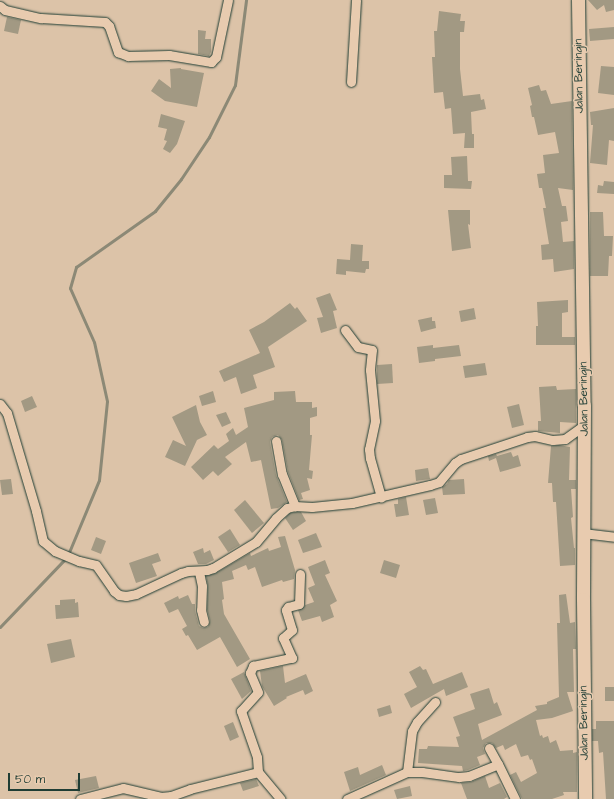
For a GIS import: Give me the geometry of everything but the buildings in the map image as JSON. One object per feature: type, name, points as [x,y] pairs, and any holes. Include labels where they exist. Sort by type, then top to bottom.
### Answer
[{"type":"street","points":[[0,6],[5,10],[42,18],[105,22],[109,26],[118,52],[128,56],[169,55],[211,62],[216,57],[228,0]]},
{"type":"street","points":[[351,82],[356,0]]},
{"type":"street","name":"Jalan Beringin","points":[[578,0],[582,198],[585,799]]},
{"type":"street","points":[[345,330],[358,347],[372,350],[370,370],[375,421],[369,449],[370,458],[381,497]]},
{"type":"street","points":[[0,404],[7,413],[36,511],[41,538],[45,544],[55,551],[79,561],[96,564],[114,591],[119,595],[126,596],[136,594],[181,573],[188,571],[199,572],[213,568],[256,542],[281,513],[295,506],[312,507],[381,497],[439,482],[455,463],[461,460],[527,436],[553,440],[565,439],[583,426]]},
{"type":"street","points":[[276,441],[282,474],[295,506]]},
{"type":"street","points":[[583,533],[614,537]]},
{"type":"street","points":[[199,572],[202,586],[201,610],[204,622]]},
{"type":"street","points":[[281,799],[258,772],[257,757],[241,711],[258,692],[250,673],[253,666],[292,658],[283,638],[292,632],[286,610],[288,606],[299,604],[300,574]]},
{"type":"street","points":[[407,772],[412,731],[417,722],[434,702]]},
{"type":"street","points":[[489,748],[515,799]]},
{"type":"street","points":[[347,799],[407,772],[422,772],[459,777],[469,776],[498,764]]},
{"type":"street","points":[[80,799],[124,788],[156,796],[171,796],[190,789],[258,772]]},
{"type":"waterway","points":[[0,627],[67,557],[99,480],[107,401],[94,342],[70,288],[76,267],[155,211],[181,179],[209,137],[235,85],[246,0]]}]
